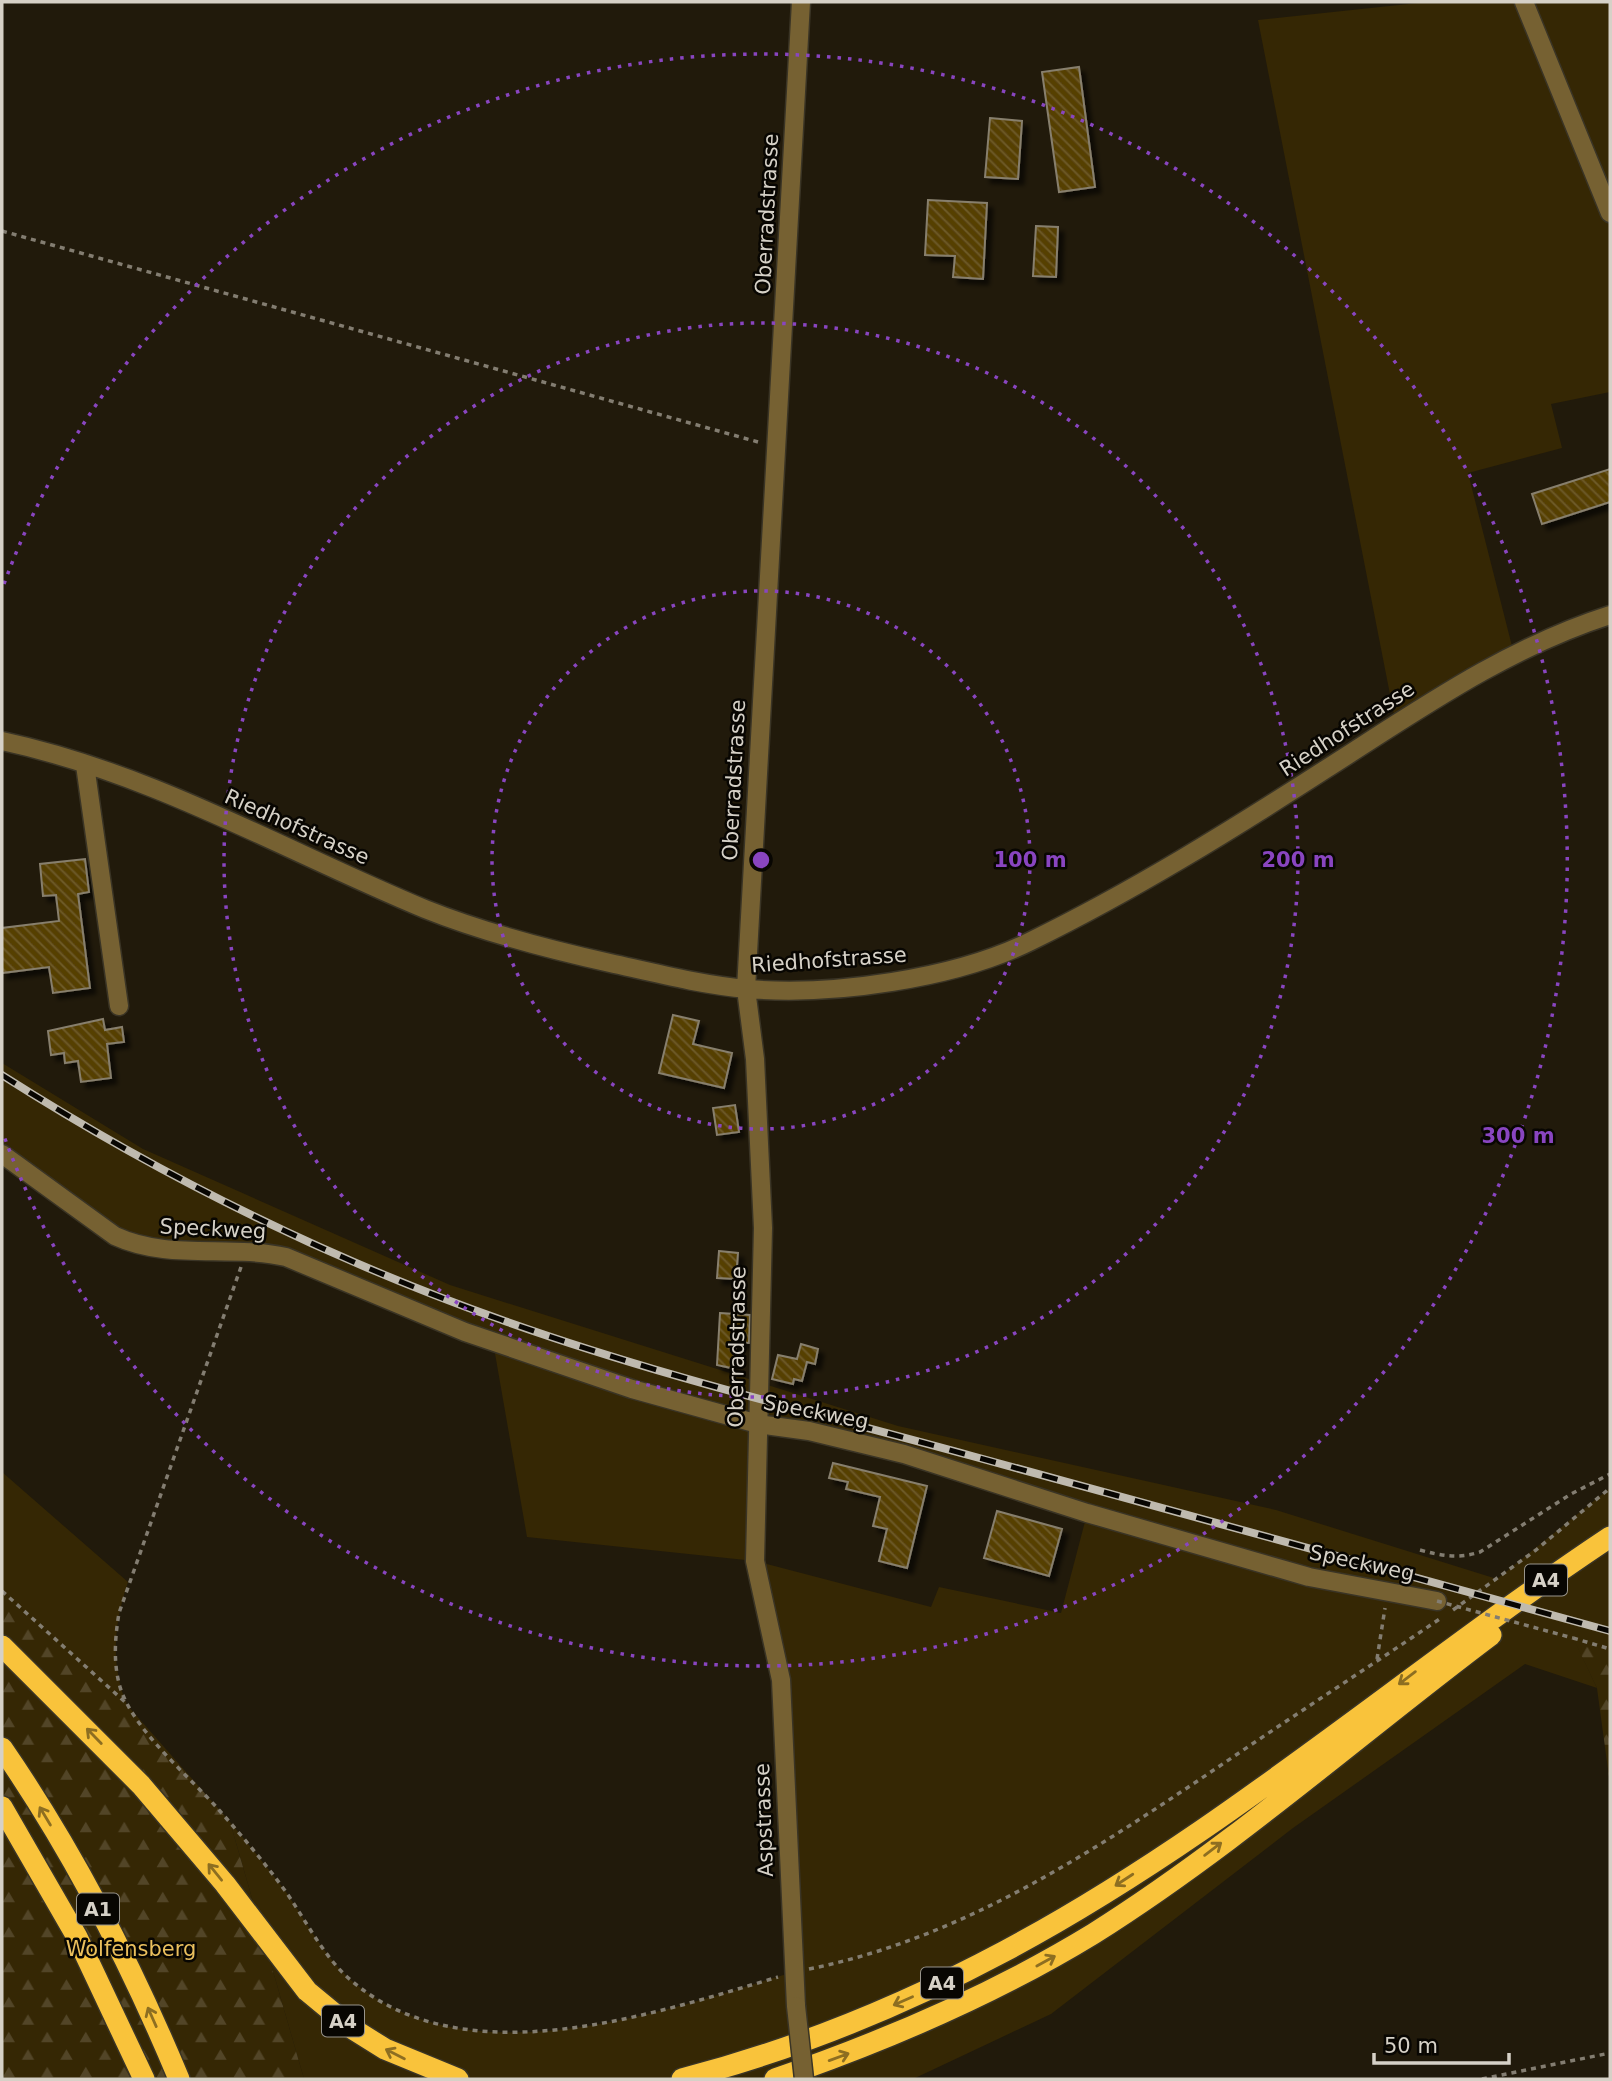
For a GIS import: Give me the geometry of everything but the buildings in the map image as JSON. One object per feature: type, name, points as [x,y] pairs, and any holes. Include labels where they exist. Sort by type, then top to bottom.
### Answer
[{"type":"highway","name":"A4","points":[[682,2079],[809,2039],[930,1989],[1048,1927],[1181,1843],[1420,1669],[1610,1537]]},
{"type":"highway","name":"A4","points":[[775,2079],[869,2046],[1068,1949],[1158,1890],[1491,1635],[1610,1551]]},
{"type":"highway","name":"A4","points":[[2,1646],[141,1785],[240,1903],[291,1974],[314,1998],[353,2029],[385,2049],[458,2079]]},
{"type":"highway","name":"A1","points":[[2,1748],[58,1837],[105,1922],[179,2079]]},
{"type":"highway","name":"A1","points":[[2,1807],[99,1980],[144,2079]]},
{"type":"highway","points":[[2,1824],[34,1861]]},
{"type":"street","name":"Oberradstrasse","points":[[755,1561],[762,1191],[755,1059],[746,989],[801,2]]},
{"type":"street","points":[[1524,2],[1610,213]]},
{"type":"street","name":"Riedhofstrasse","points":[[2,741],[85,765],[220,816],[393,895],[473,927],[577,956],[746,989],[804,989],[907,979],[965,967],[1008,952],[1198,850],[1498,662],[1559,633],[1610,615]]},
{"type":"street","points":[[85,765],[119,1006]]},
{"type":"street","name":"Speckweg","points":[[2,1154],[116,1236],[135,1246],[168,1250],[247,1252],[286,1257],[493,1342],[632,1389],[758,1424],[809,1431],[904,1454],[1087,1513],[1309,1577],[1437,1601]]},
{"type":"street","name":"Aspstrasse","points":[[755,1561],[781,1680],[793,1972],[803,2079]]},
{"type":"path","points":[[2,231],[777,447]]},
{"type":"path","points":[[127,1705],[120,1687],[115,1649],[121,1605],[247,1252]]},
{"type":"path","points":[[1420,1550],[1447,1557],[1465,1557],[1480,1552],[1571,1494],[1610,1474]]},
{"type":"path","points":[[2,1591],[127,1705],[263,1862],[334,1962],[375,1998],[412,2016],[463,2029],[495,2032],[582,2029],[650,2015],[793,1972],[889,1949],[959,1923],[997,1904],[1139,1819],[1377,1661],[1497,1579],[1610,1488]]},
{"type":"path","name":"Speckweg","points":[[1437,1601],[1610,1649]]},
{"type":"path","points":[[1377,1661],[1385,1609]]},
{"type":"path","points":[[1482,2079],[1610,2053]]},
{"type":"green space","points":[[1427,2],[1610,2],[1610,392],[1551,404],[1562,448],[1468,473],[1514,654],[1396,725],[1258,20]]},
{"type":"green space","points":[[2,1063],[143,1149],[450,1285],[898,1426],[1276,1510],[1497,1579],[1610,1488],[1610,1649],[1574,1639],[1597,1688],[1525,1664],[1293,1828],[1051,2014],[913,2079],[304,2079],[230,1822],[286,1892],[324,1950],[352,1981],[399,2011],[452,2027],[509,2032],[568,2029],[687,2004],[793,1972],[782,1697],[755,1561],[527,1537],[493,1342],[310,1267],[152,1249],[2,1154]],"holes":[[[758,1424],[904,1454],[1087,1514],[1061,1613],[939,1587],[931,1607],[755,1561]]]},
{"type":"green space","points":[[2,1472],[128,1582],[116,1644],[118,1674],[127,1705],[2,1591]]},
{"type":"green space","name":"Wolfensberg","points":[[2,1591],[127,1705],[230,1822],[304,2079],[2,2079]]},
{"type":"green space","points":[[1573,1638],[1610,1649],[1610,1784],[1597,1688]]},
{"type":"railway","points":[[2,1075],[122,1147],[245,1212],[372,1270],[502,1320],[618,1358],[736,1392],[1610,1631]]}]
